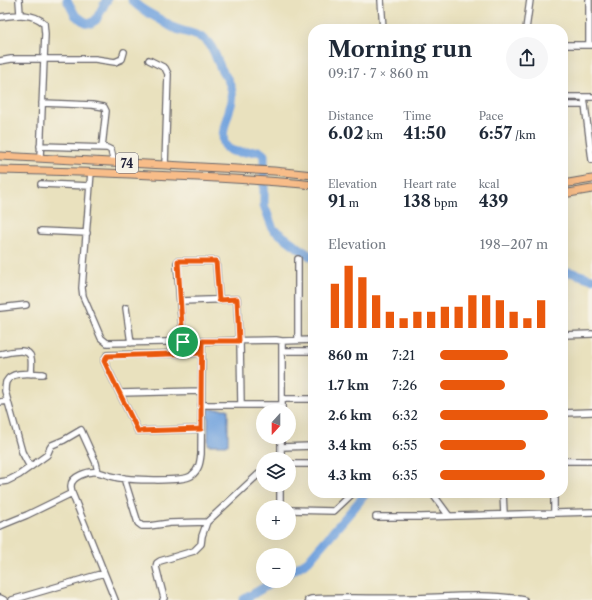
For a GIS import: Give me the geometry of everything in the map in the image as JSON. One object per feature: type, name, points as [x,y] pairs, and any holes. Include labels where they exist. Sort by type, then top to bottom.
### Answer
[{"type":"main road","name":"74","points":[[0,156],[274,171],[308,174]]},
{"type":"main road","name":"74","points":[[0,170],[91,172],[255,180],[308,185]]},
{"type":"main road","points":[[568,183],[592,179]]},
{"type":"main road","points":[[568,193],[592,189]]},
{"type":"street","points":[[19,0],[20,14]]},
{"type":"street","points":[[381,0],[383,24]]},
{"type":"street","points":[[527,24],[530,0]]},
{"type":"street","points":[[568,45],[590,45],[589,0]]},
{"type":"street","points":[[0,17],[20,14],[40,19],[44,23],[45,34],[40,158]]},
{"type":"street","points":[[0,61],[11,59],[95,59],[115,62],[122,59],[124,52]]},
{"type":"street","points":[[149,60],[165,68],[168,74],[165,165]]},
{"type":"street","points":[[568,97],[592,97]]},
{"type":"street","points":[[584,97],[592,160]]},
{"type":"street","points":[[42,102],[98,106],[104,108],[106,111],[102,148]]},
{"type":"street","points":[[568,105],[585,105]]},
{"type":"street","points":[[40,146],[107,148],[111,150],[114,162]]},
{"type":"street","points":[[91,172],[82,288],[83,296],[101,338],[107,343],[308,340]]},
{"type":"street","points":[[41,184],[90,186]]},
{"type":"street","points":[[41,231],[87,233]]},
{"type":"street","points":[[298,259],[298,340]]},
{"type":"street","points":[[183,342],[178,261],[216,261],[219,300]]},
{"type":"street","points":[[181,301],[237,299],[240,405]]},
{"type":"street","points":[[0,308],[26,305]]},
{"type":"street","points":[[126,308],[131,342]]},
{"type":"street","points":[[568,335],[592,334]]},
{"type":"street","points":[[115,600],[70,487],[75,478],[85,473],[98,472],[115,478],[174,480],[183,479],[192,475],[197,470],[200,464],[201,454],[202,341]]},
{"type":"street","points":[[282,341],[282,404]]},
{"type":"street","points":[[0,354],[19,351],[29,353],[31,357],[31,374]]},
{"type":"street","points":[[282,351],[308,351]]},
{"type":"street","points":[[201,429],[138,431],[104,361],[107,356],[202,353]]},
{"type":"street","points":[[30,467],[22,452],[5,391],[6,383],[9,378],[16,374],[43,374]]},
{"type":"street","points":[[120,393],[201,391]]},
{"type":"street","points":[[287,404],[308,400]]},
{"type":"street","points":[[0,402],[8,401]]},
{"type":"street","points":[[201,406],[256,405]]},
{"type":"street","points":[[568,413],[592,412]]},
{"type":"street","points":[[0,482],[8,481],[19,475],[47,455],[52,445],[81,430],[96,463],[98,472]]},
{"type":"street","points":[[281,452],[281,446],[308,446]]},
{"type":"street","points":[[568,461],[592,461]]},
{"type":"street","points":[[296,464],[308,464]]},
{"type":"street","points":[[163,600],[164,598],[156,567],[157,563],[160,560],[194,551],[201,544],[207,522],[256,476]]},
{"type":"street","points":[[124,478],[138,523],[142,526],[170,523],[207,522]]},
{"type":"street","points":[[0,526],[32,513],[72,493]]},
{"type":"street","points":[[296,510],[334,511],[348,498]]},
{"type":"street","points":[[436,498],[449,516]]},
{"type":"street","points":[[503,498],[504,514]]},
{"type":"street","points":[[554,498],[554,513]]},
{"type":"street","points":[[376,517],[592,512]]},
{"type":"street","points":[[12,600],[104,573]]},
{"type":"street","points":[[308,600],[336,598],[449,599],[489,596],[520,600]]},
{"type":"street","points":[[0,598],[4,600]]},
{"type":"water","points":[[208,409],[228,409],[228,445],[208,445]]},
{"type":"waterway","points":[[67,0],[75,15],[85,22],[91,23],[96,20],[107,0]]},
{"type":"waterway","points":[[132,0],[141,9],[170,26],[202,38],[210,45],[229,82],[232,93],[232,101],[225,122],[223,138],[225,145],[229,150],[237,152],[259,151],[264,155],[264,205],[273,229],[308,255]]},
{"type":"waterway","points":[[568,272],[592,279]]},
{"type":"waterway","points":[[296,569],[308,561],[362,498]]},
{"type":"waterway","points":[[243,600],[263,588]]},
{"type":"route","points":[[183,342],[177,263],[178,261],[216,261],[219,300],[237,299],[239,341],[202,341],[202,353],[105,357],[104,361],[138,431],[201,429],[201,374],[202,353],[202,341],[183,342]]}]
